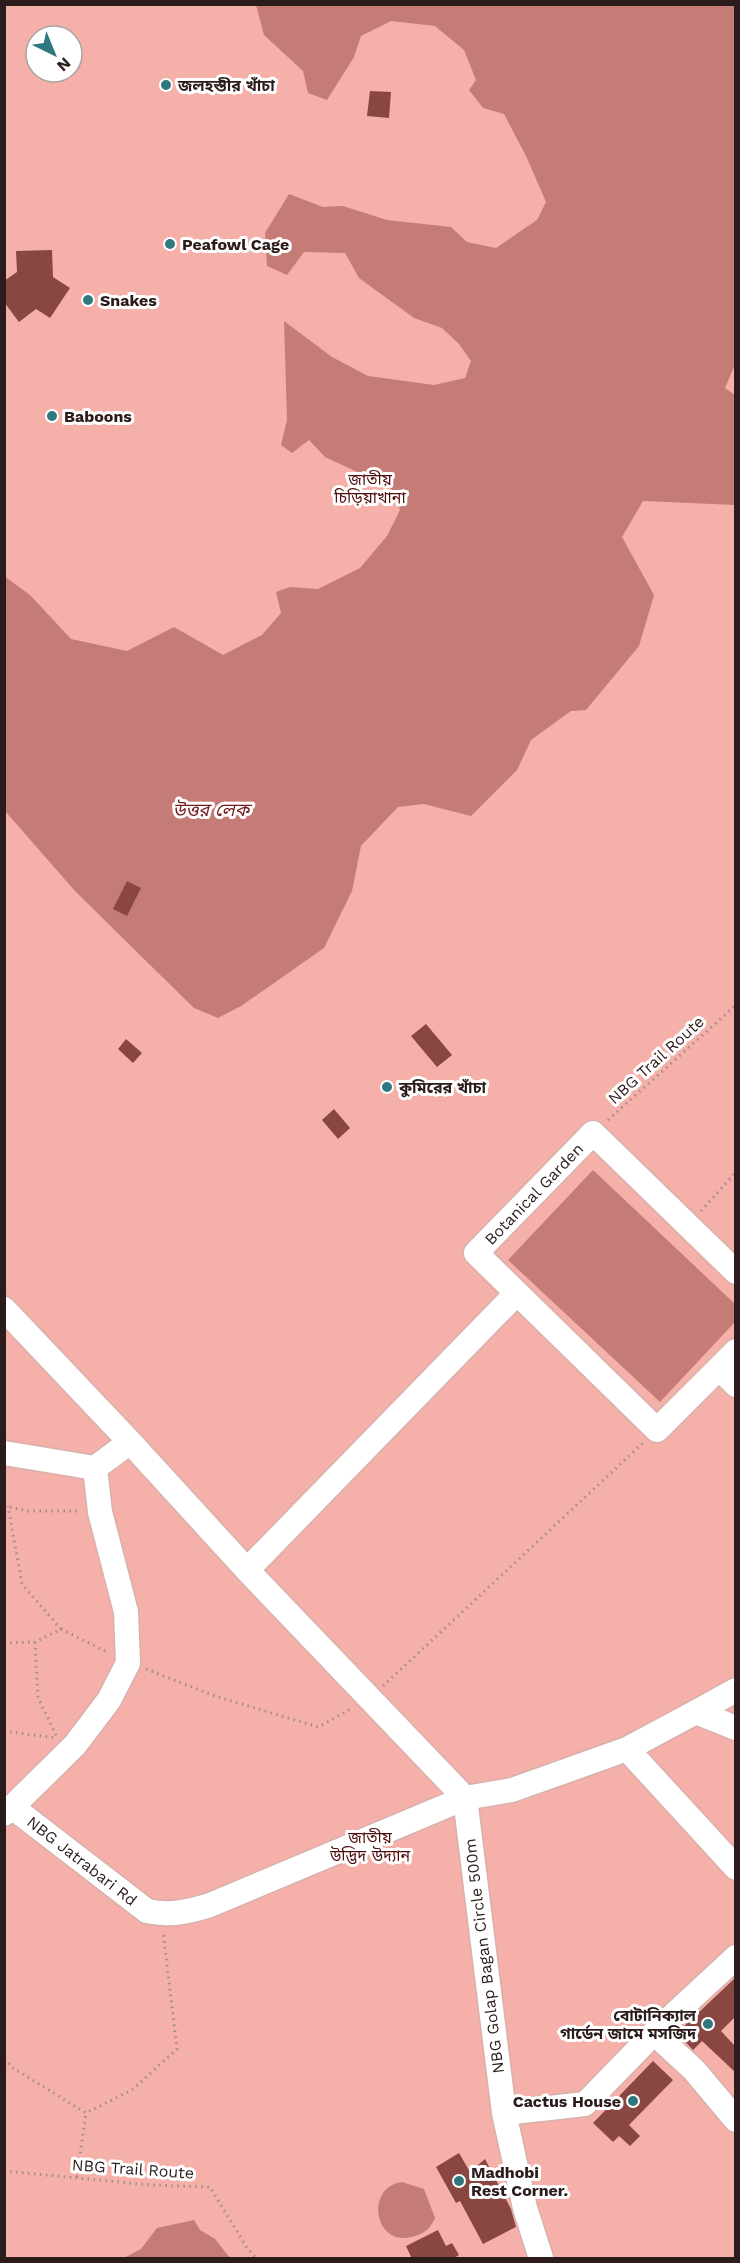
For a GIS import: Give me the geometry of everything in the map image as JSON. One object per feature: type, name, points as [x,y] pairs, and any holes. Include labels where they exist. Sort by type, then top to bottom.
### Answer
[{"type":"street","name":"Botanical Garden","points":[[657,1430],[476,1253],[593,1133],[735,1272]]},
{"type":"street","points":[[247,1570],[516,1294]]},
{"type":"street","points":[[4,1309],[247,1570],[465,1798]]},
{"type":"street","points":[[657,1430],[727,1359],[735,1385]]},
{"type":"street","points":[[4,1453],[95,1468],[130,1442]]},
{"type":"street","points":[[8,1810],[75,1745],[108,1700],[128,1662],[126,1612],[100,1512],[95,1468]]},
{"type":"street","points":[[161,1914],[184,1913],[210,1905],[465,1798],[512,1790],[627,1749],[735,1690]]},
{"type":"street","points":[[696,1712],[735,1728]]},
{"type":"street","points":[[627,1749],[735,1868]]},
{"type":"street","name":"NBG Golap Bagan Circle 500m","points":[[465,1798],[504,2113]]},
{"type":"street","name":"NBG Jatrabari Rd","points":[[8,1810],[147,1911],[161,1914]]},
{"type":"street","points":[[541,2259],[525,2208],[504,2113],[585,2104],[654,2033],[735,1957]]},
{"type":"street","points":[[654,2033],[694,2070],[735,2120]]},
{"type":"path","name":"NBG Trail Route","points":[[593,1133],[735,1005]]},
{"type":"path","points":[[688,1225],[735,1172]]},
{"type":"path","points":[[100,1512],[28,1511],[6,1506],[22,1584],[61,1629],[128,1662],[215,1696],[318,1727],[369,1699],[657,1430]]},
{"type":"path","points":[[4,1643],[34,1642],[61,1629]]},
{"type":"path","points":[[4,1731],[57,1738],[38,1698],[34,1642]]},
{"type":"path","points":[[86,2113],[132,2090],[177,2049],[161,1914]]},
{"type":"path","points":[[4,2059],[13,2068],[86,2113]]},
{"type":"path","points":[[77,2178],[86,2113]]},
{"type":"path","name":"NBG Trail Route","points":[[4,2171],[151,2185],[210,2187],[256,2259]]},
{"type":"green space","points":[[5,5],[735,5],[735,2258],[5,2258]]},
{"type":"water","name":"উত্তর লেক","points":[[256,5],[735,5],[736,362],[725,388],[735,395],[735,505],[643,501],[622,537],[654,595],[639,646],[586,710],[571,711],[531,740],[517,770],[471,816],[424,804],[398,807],[361,846],[352,891],[324,948],[241,1006],[218,1018],[194,1008],[75,891],[5,811],[4,576],[30,595],[71,639],[127,651],[174,627],[223,655],[262,635],[281,613],[276,592],[290,587],[318,589],[360,568],[387,536],[400,510],[390,487],[325,457],[309,440],[292,453],[281,445],[287,420],[284,321],[332,357],[368,376],[434,385],[465,378],[471,361],[459,344],[442,328],[414,318],[359,278],[345,253],[304,252],[287,275],[267,266],[265,233],[289,194],[323,207],[343,206],[387,220],[451,227],[467,242],[496,248],[537,220],[546,202],[504,114],[483,108],[469,90],[476,80],[464,50],[435,26],[391,21],[361,36],[354,57],[327,100],[308,93],[303,71],[264,35]]},
{"type":"water","points":[[593,1170],[735,1304],[735,1322],[660,1402],[508,1260]]},
{"type":"water","points":[[402,2182],[424,2189],[435,2218],[425,2232],[401,2238],[390,2234],[383,2226],[379,2216],[379,2205],[382,2195],[390,2186]]},
{"type":"water","points":[[194,2220],[200,2230],[215,2239],[230,2258],[124,2258],[141,2249],[157,2228]]},
{"type":"building","points":[[370,91],[391,92],[389,118],[367,116]]},
{"type":"building","points":[[52,250],[53,277],[70,288],[50,318],[36,309],[19,322],[4,302],[4,281],[17,272],[16,251]]},
{"type":"building","points":[[127,881],[141,888],[127,916],[113,909]]},
{"type":"building","points":[[426,1024],[452,1055],[437,1067],[411,1036]]},
{"type":"building","points":[[126,1039],[142,1053],[133,1063],[118,1049]]},
{"type":"building","points":[[334,1109],[350,1128],[338,1139],[322,1120]]},
{"type":"building","name":"বোটানিক্যাল গার্ডেন জামে মসজিদ","points":[[735,1978],[735,2017],[721,2031],[735,2046],[735,2072],[702,2041],[693,2050],[677,2033]]},
{"type":"building","name":"Cactus House","points":[[653,2061],[673,2080],[629,2125],[640,2136],[630,2146],[619,2136],[613,2142],[593,2123]]},
{"type":"building","points":[[459,2153],[470,2172],[485,2159],[511,2209],[516,2227],[483,2244],[460,2201],[456,2203],[436,2167]]},
{"type":"building","points":[[438,2230],[446,2246],[452,2243],[459,2255],[452,2259],[412,2259],[406,2246]]},
{"type":"place","name":"জলহস্তীর খাঁচা","points":[[166,85]]},
{"type":"place","name":"Peafowl Cage","points":[[170,244]]},
{"type":"place","name":"Snakes","points":[[88,300]]},
{"type":"place","name":"Baboons","points":[[52,416]]},
{"type":"place","name":"কুমিরের খাঁচা","points":[[387,1087]]},
{"type":"place","name":"বোটানিক্যাল গার্ডেন জামে মসজিদ","points":[[708,2024]]},
{"type":"place","name":"Cactus House","points":[[633,2101]]},
{"type":"place","name":"Madhobi Rest Corner.","points":[[459,2181]]},
{"type":"park label","name":"জাতীয় চিড়িয়াখানা","points":[[370,488]]},
{"type":"park label","name":"জাতীয় উদ্ভিদ উদ্যান","points":[[370,1846]]}]
